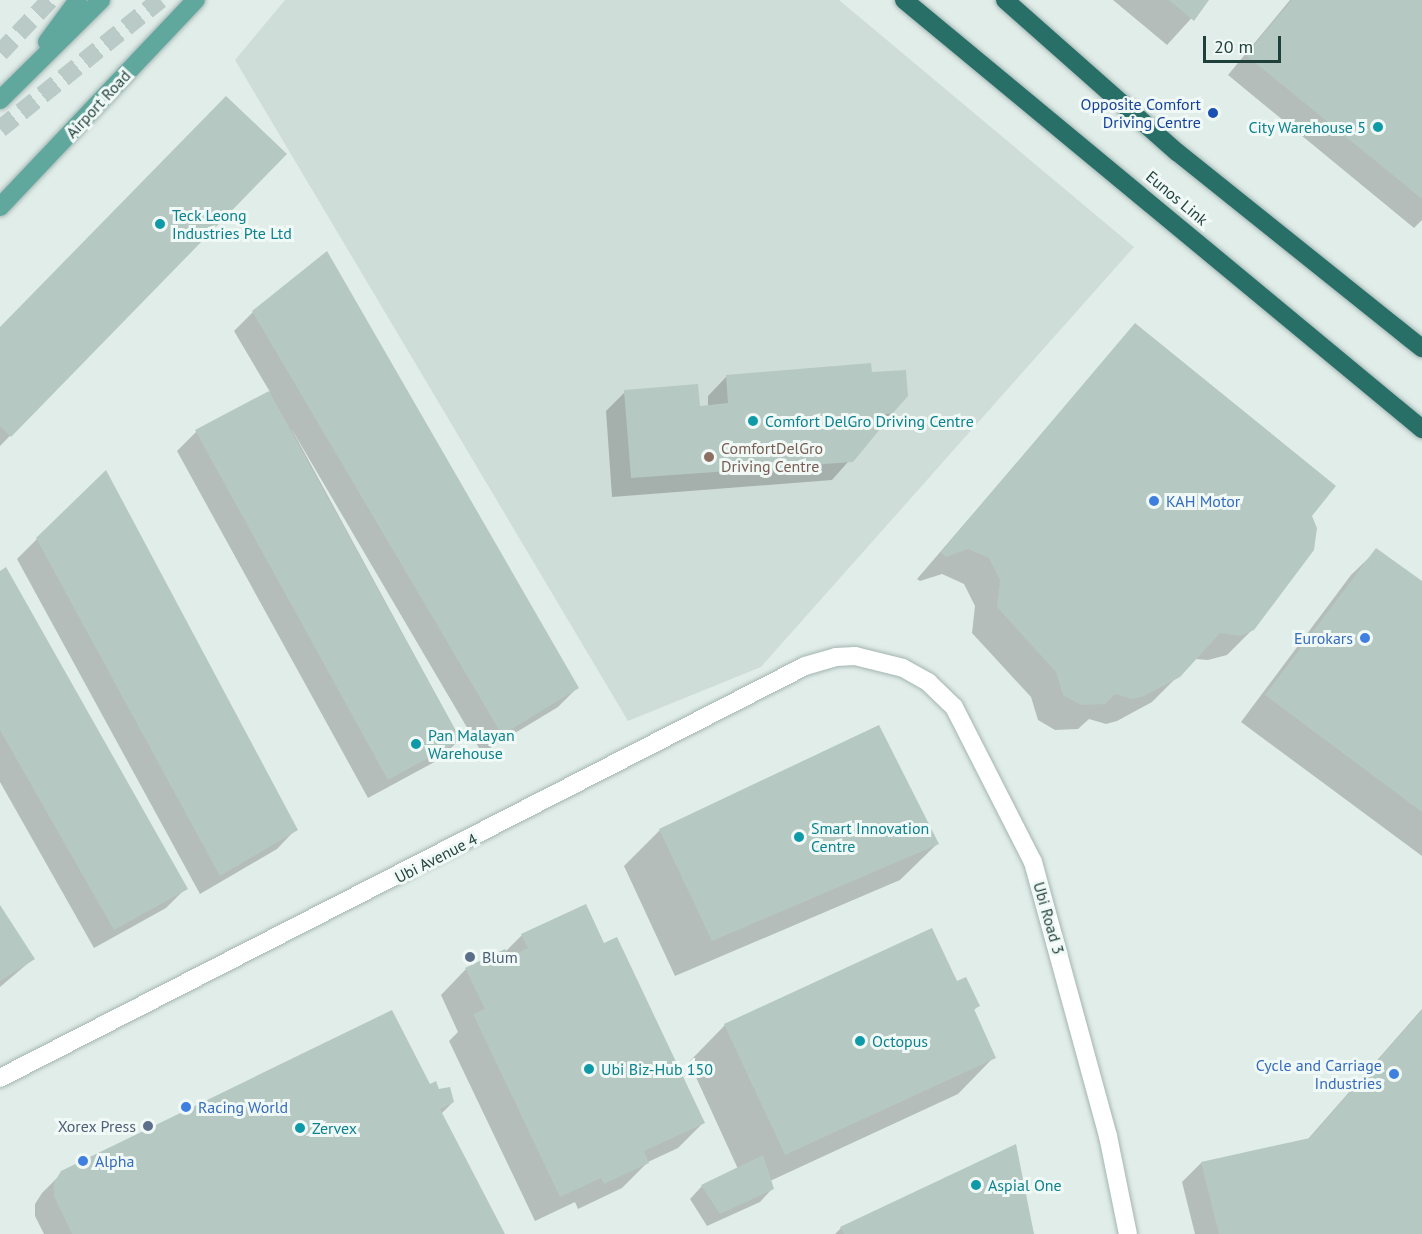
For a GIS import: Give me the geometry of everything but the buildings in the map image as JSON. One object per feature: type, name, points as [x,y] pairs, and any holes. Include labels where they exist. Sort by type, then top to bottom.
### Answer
[{"type":"highway","name":"Eunos Link","points":[[904,0],[1422,429]]},
{"type":"highway","points":[[1005,0],[1177,152],[1422,348]]},
{"type":"main road","points":[[5,96],[78,0]]},
{"type":"main road","points":[[5,96],[101,0]]},
{"type":"main road","name":"Airport Road","points":[[0,207],[196,0]]},
{"type":"street","name":"Ubi Avenue 4","points":[[0,1078],[805,666],[836,657],[875,660]]},
{"type":"street","name":"Ubi Road 3","points":[[875,660],[903,668],[928,682],[954,706],[1034,862],[1108,1136],[1128,1234]]},
{"type":"shaded area","name":"ComfortDelGro Driving Centre","points":[[285,0],[839,0],[1134,247],[761,667],[628,721],[235,60]]},
{"type":"tunnel","points":[[0,53],[50,0]]},
{"type":"tunnel","points":[[0,129],[160,0]]},
{"type":"place","name":"Opposite Comfort Driving Centre","points":[[1213,113]]},
{"type":"place","name":"City Warehouse 5","points":[[1378,127]]},
{"type":"place","name":"Teck Leong Industries Pte Ltd","points":[[160,224]]},
{"type":"place","name":"Comfort DelGro Driving Centre","points":[[753,421]]},
{"type":"place","name":"ComfortDelGro Driving Centre","points":[[709,457]]},
{"type":"place","name":"KAH Motor","points":[[1154,501]]},
{"type":"place","name":"Eurokars","points":[[1365,638]]},
{"type":"place","name":"Pan Malayan Warehouse","points":[[416,744]]},
{"type":"place","name":"Smart Innovation Centre","points":[[799,837]]},
{"type":"place","name":"Blum","points":[[470,957]]},
{"type":"place","name":"Octopus","points":[[860,1041]]},
{"type":"place","name":"Ubi Biz-Hub 150","points":[[589,1069]]},
{"type":"place","name":"Cycle and Carriage Industries","points":[[1394,1074]]},
{"type":"place","name":"Racing World","points":[[186,1107]]},
{"type":"place","name":"Xorex Press","points":[[148,1126]]},
{"type":"place","name":"Zervex","points":[[300,1128]]},
{"type":"place","name":"Alpha","points":[[83,1161]]},
{"type":"place","name":"Aspial One","points":[[976,1185]]}]
